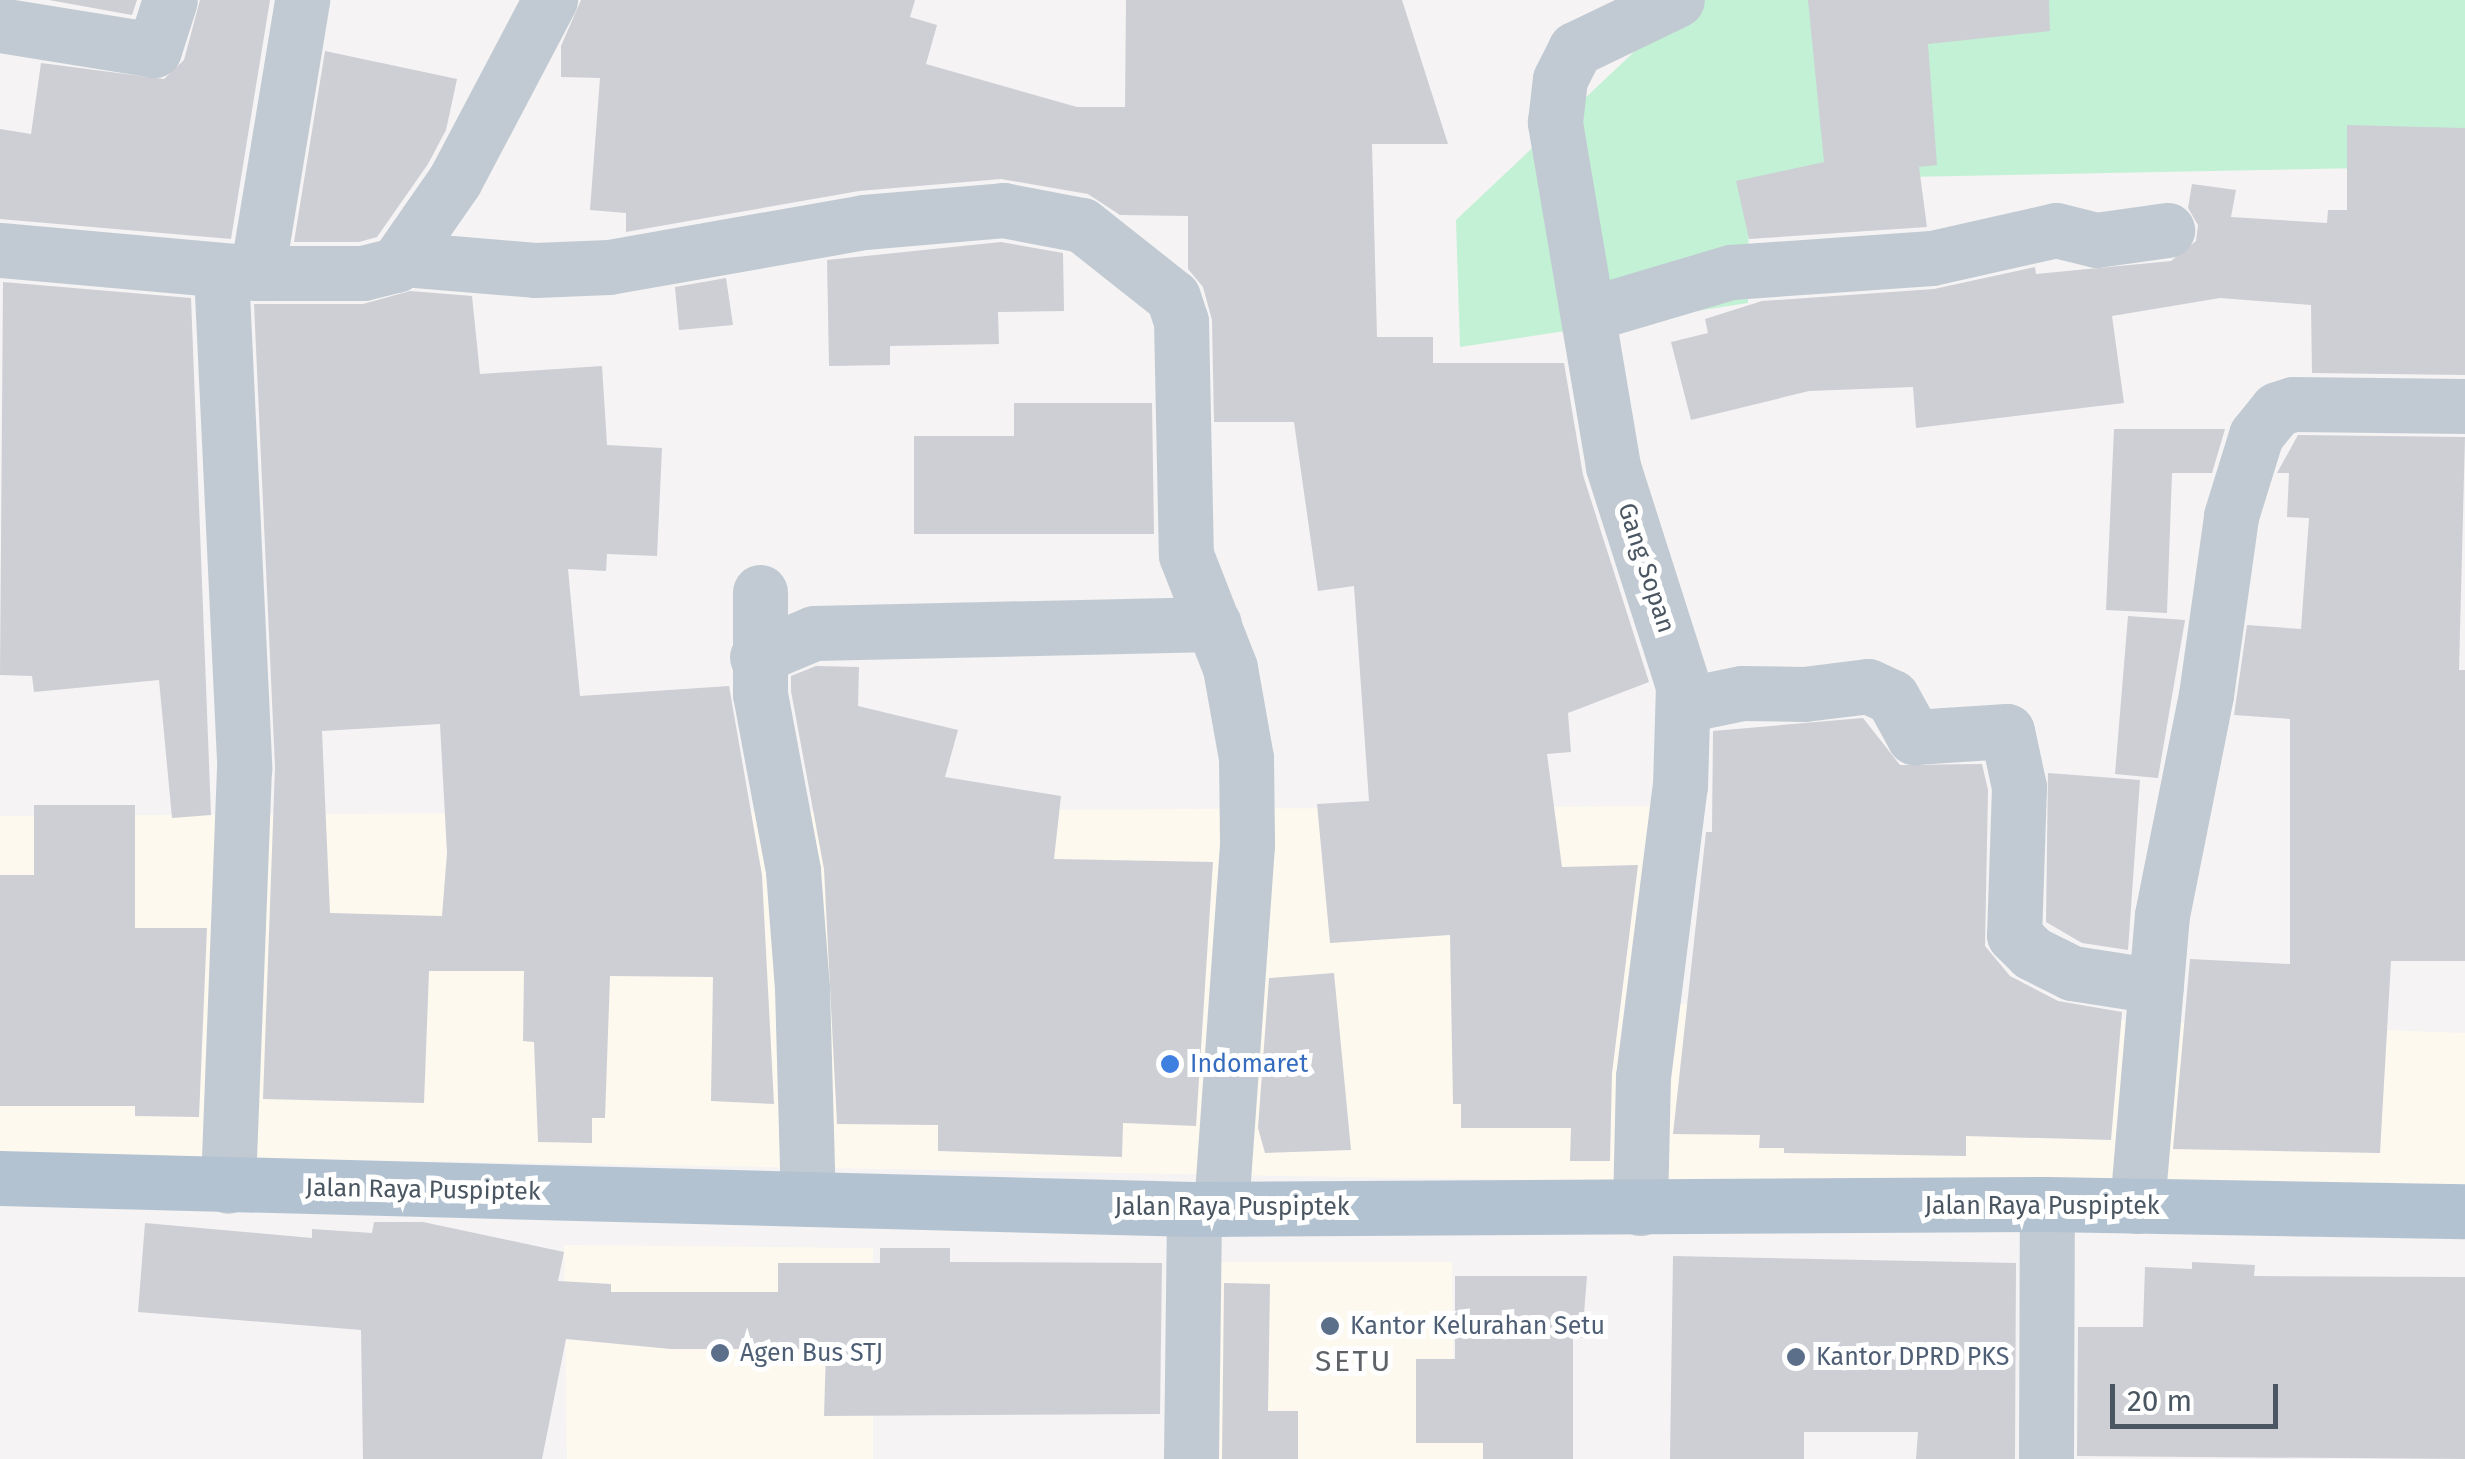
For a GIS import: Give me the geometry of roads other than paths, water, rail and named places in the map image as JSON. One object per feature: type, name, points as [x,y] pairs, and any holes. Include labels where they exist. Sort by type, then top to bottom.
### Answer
[{"type":"main road","name":"Jalan Raya Puspiptek","points":[[0,1178],[1207,1209],[2047,1204],[2465,1211]]},
{"type":"street","points":[[0,25],[154,50],[170,0]]},
{"type":"street","points":[[228,1186],[244,768],[239,272],[302,0]]},
{"type":"street","points":[[404,258],[455,180],[550,0]]},
{"type":"street","name":"Gang Sopan","points":[[1640,1208],[1643,1078],[1684,704],[1680,669],[1613,466],[1557,141],[1560,79],[1575,48],[1677,0]]},
{"type":"street","points":[[0,250],[239,272],[363,273],[404,258],[562,270],[683,258],[927,215],[1015,211],[1082,225],[1179,307],[1186,555],[1237,694],[1248,799],[1207,1209],[1191,1459]]},
{"type":"street","points":[[1589,314],[1731,272],[1932,258],[2056,230],[2096,240],[2167,230]]},
{"type":"street","points":[[2137,1206],[2156,986],[2232,516],[2256,435],[2277,409],[2292,404],[2465,406]]},
{"type":"street","points":[[760,592],[757,657],[793,871],[808,1199]]},
{"type":"street","points":[[757,657],[814,633],[1214,624]]},
{"type":"street","points":[[1684,704],[1742,692],[1868,686],[1892,697],[1914,737],[2006,731],[2020,787],[2014,935],[2032,954],[2072,973],[2156,986]]},
{"type":"street","points":[[2046,1459],[2047,1204]]},
{"type":"place","name":"Indomaret","points":[[1170,1064]]},
{"type":"place","name":"Kantor Kelurahan Setu","points":[[1330,1326]]},
{"type":"place","name":"Agen Bus STJ","points":[[720,1353]]},
{"type":"place","name":"Kantor DPRD PKS","points":[[1796,1357]]},
{"type":"district","name":"SETU","points":[[1354,1361]]}]
